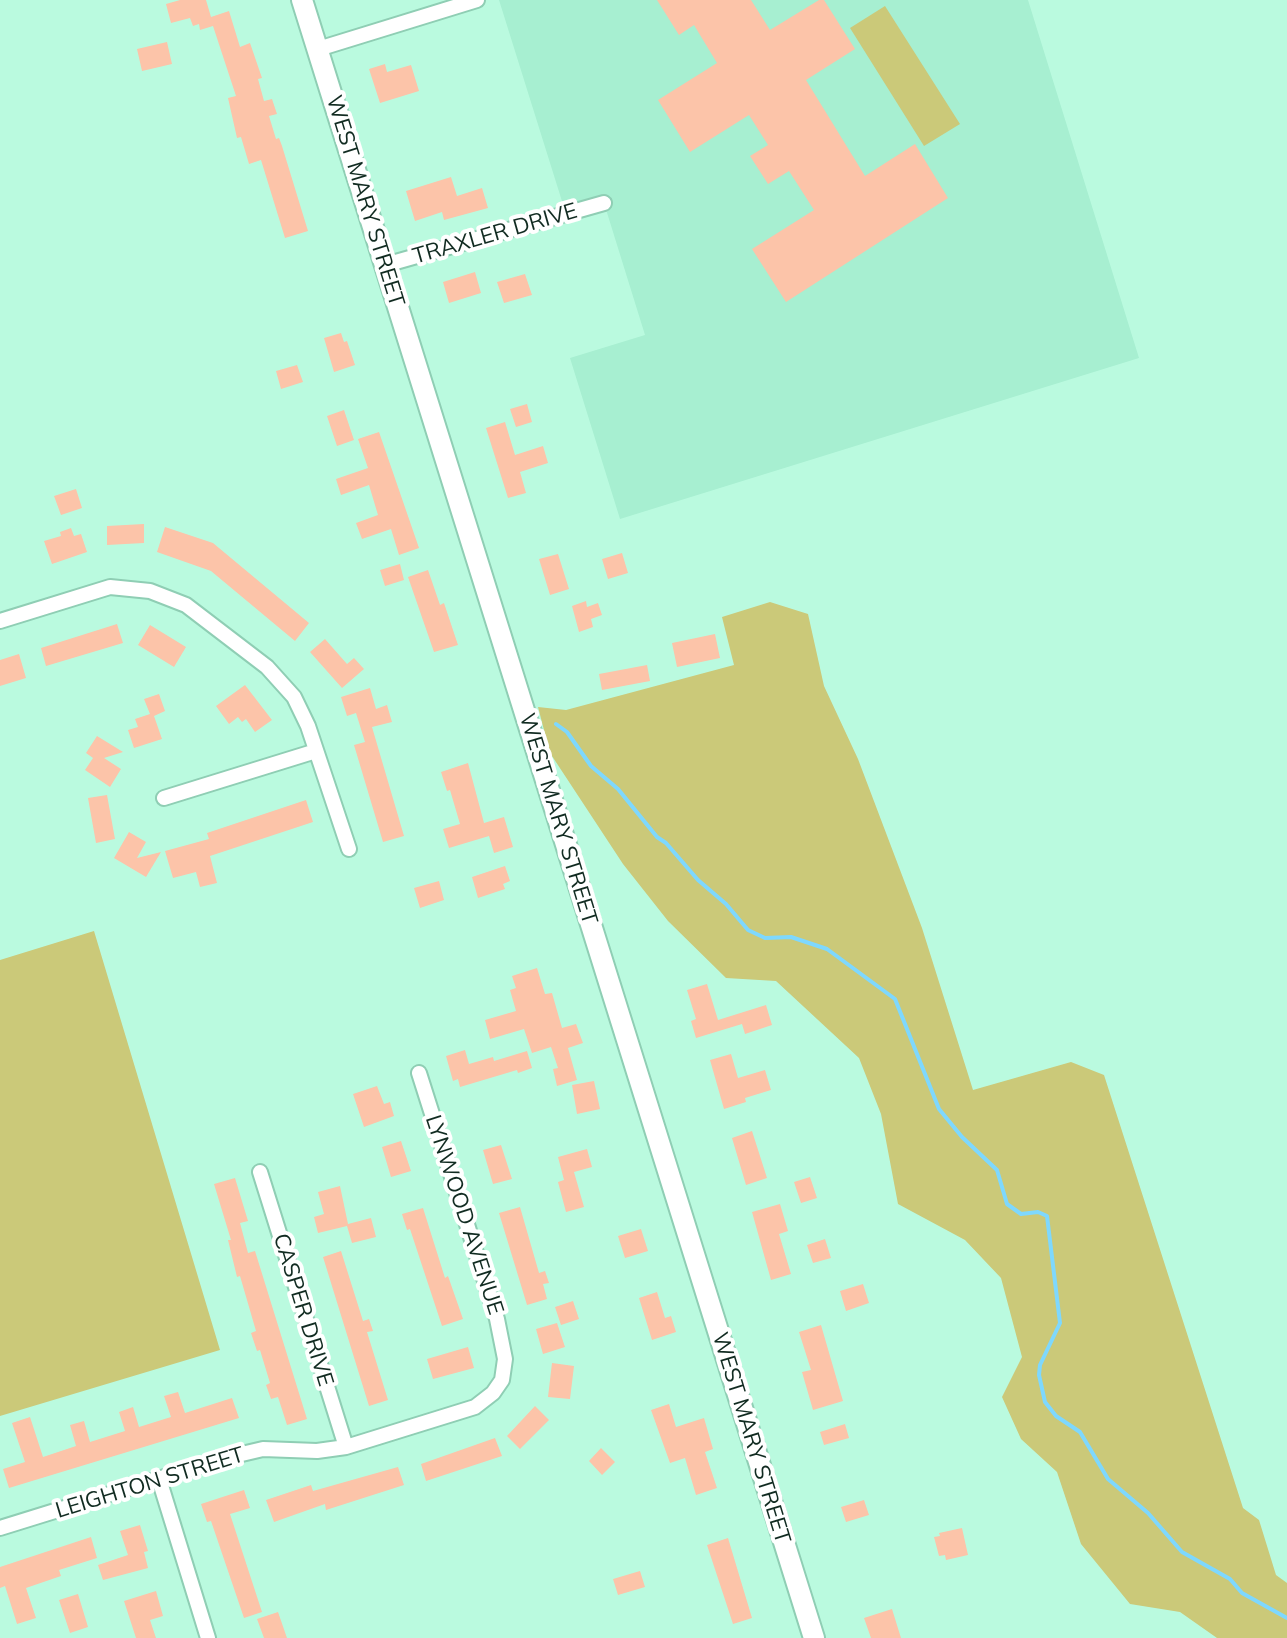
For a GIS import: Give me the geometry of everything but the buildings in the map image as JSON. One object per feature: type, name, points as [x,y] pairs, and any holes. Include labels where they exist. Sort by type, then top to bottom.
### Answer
[{"type":"main road","name":"WEST MARY STREET","points":[[302,0],[814,1638]]},
{"type":"street","points":[[318,49],[477,0]]},
{"type":"street","name":"TRAXLER DRIVE","points":[[385,265],[604,203]]},
{"type":"street","points":[[0,621],[110,587],[150,591],[186,605],[267,667],[294,697],[308,726],[349,849]]},
{"type":"street","points":[[164,798],[316,751]]},
{"type":"street","name":"LYNWOOD AVENUE","points":[[419,1073],[490,1294],[505,1359]]},
{"type":"street","name":"CASPER DRIVE","points":[[260,1172],[346,1447]]},
{"type":"street","name":"LEIGHTON STREET","points":[[0,1528],[263,1449],[317,1451],[346,1447],[475,1407],[493,1393],[502,1380],[505,1359]]},
{"type":"street","points":[[159,1479],[208,1638]]},
{"type":"shaded area","points":[[499,0],[1028,0],[1139,358],[620,519],[570,358],[645,335],[604,203],[566,214]]},
{"type":"shaded area","points":[[885,6],[960,124],[924,146],[850,28]]},
{"type":"shaded area","points":[[770,602],[808,614],[824,686],[858,759],[922,928],[973,1090],[1071,1062],[1104,1075],[1243,1508],[1259,1520],[1276,1575],[1287,1583],[1287,1638],[1217,1638],[1180,1612],[1130,1604],[1081,1544],[1057,1472],[1021,1439],[1002,1397],[1022,1357],[1001,1278],[965,1240],[898,1204],[881,1114],[859,1058],[776,981],[726,978],[668,921],[623,864],[550,753],[538,707],[566,710],[734,665],[722,617]]},
{"type":"shaded area","points":[[94,931],[220,1350],[0,1416],[0,960]]},
{"type":"waterway","points":[[556,724],[567,732],[591,766],[618,789],[657,837],[726,904],[748,930],[765,938],[791,937],[827,949],[895,999],[939,1109],[962,1137],[997,1170],[1007,1204],[1021,1214],[1038,1212],[1047,1216],[1060,1323],[1040,1365],[1045,1402],[1056,1416],[1080,1432],[1108,1479],[1148,1513],[1182,1552],[1230,1579],[1242,1593],[1287,1618]]}]
